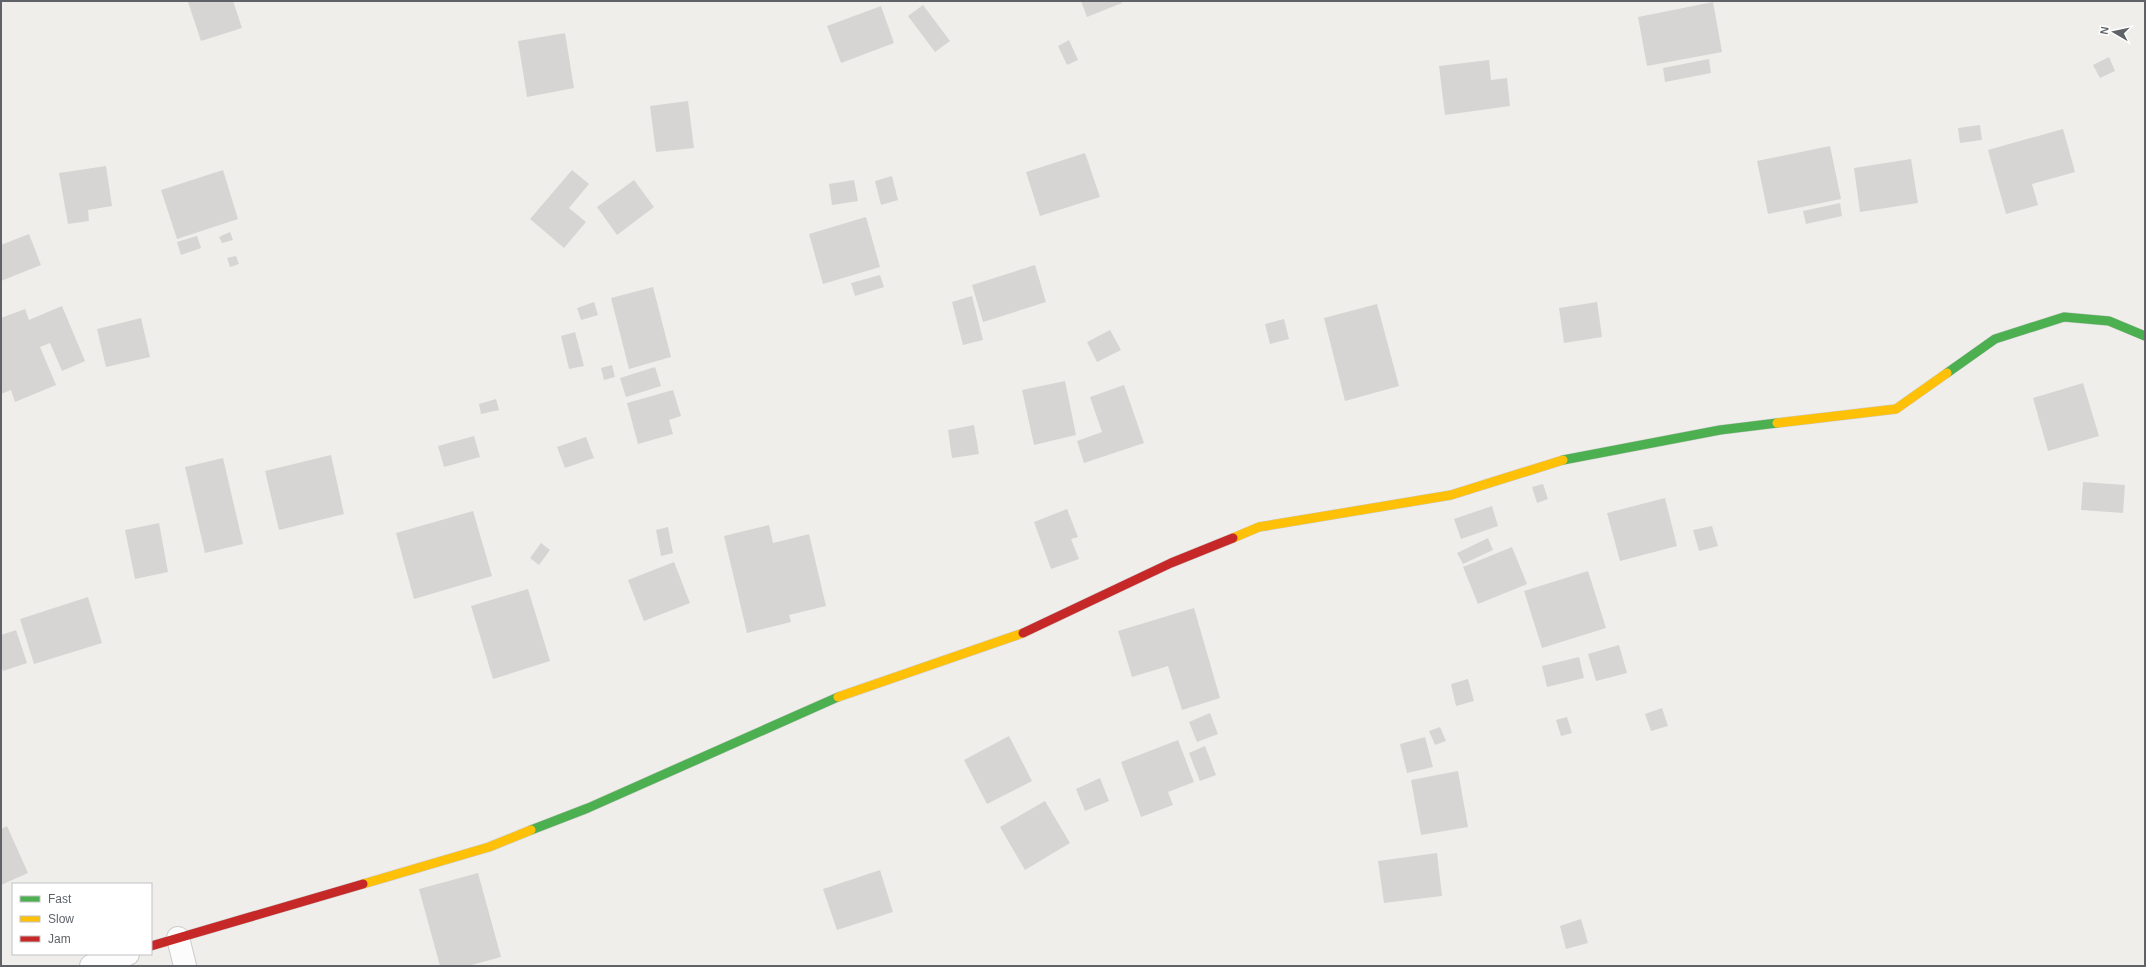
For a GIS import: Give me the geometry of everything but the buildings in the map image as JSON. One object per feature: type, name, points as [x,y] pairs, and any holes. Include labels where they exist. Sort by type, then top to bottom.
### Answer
[{"type":"street","points":[[152,946],[489,847],[588,808],[833,699],[1018,635],[1171,562],[1259,527],[1451,496],[1574,457],[1720,430],[1896,409],[1995,339],[2064,317],[2109,321],[2145,336]]},
{"type":"street","points":[[178,938],[185,966]]},
{"type":"street","points":[[91,966],[125,955]]},
{"type":"traffic: fast","points":[[1947,373],[1995,339],[2064,317],[2109,321],[2145,336]]},
{"type":"traffic: fast","points":[[1563,460],[1720,430],[1777,423]]},
{"type":"traffic: fast","points":[[531,830],[588,808],[838,697]]},
{"type":"traffic: slow","points":[[1777,423],[1896,409],[1947,373]]},
{"type":"traffic: slow","points":[[1233,538],[1259,527],[1451,495],[1563,460]]},
{"type":"traffic: slow","points":[[838,697],[1023,633]]},
{"type":"traffic: slow","points":[[363,884],[489,847],[531,830]]},
{"type":"traffic: jam","points":[[1023,633],[1171,563],[1233,538]]},
{"type":"traffic: jam","points":[[152,946],[363,884]]}]
